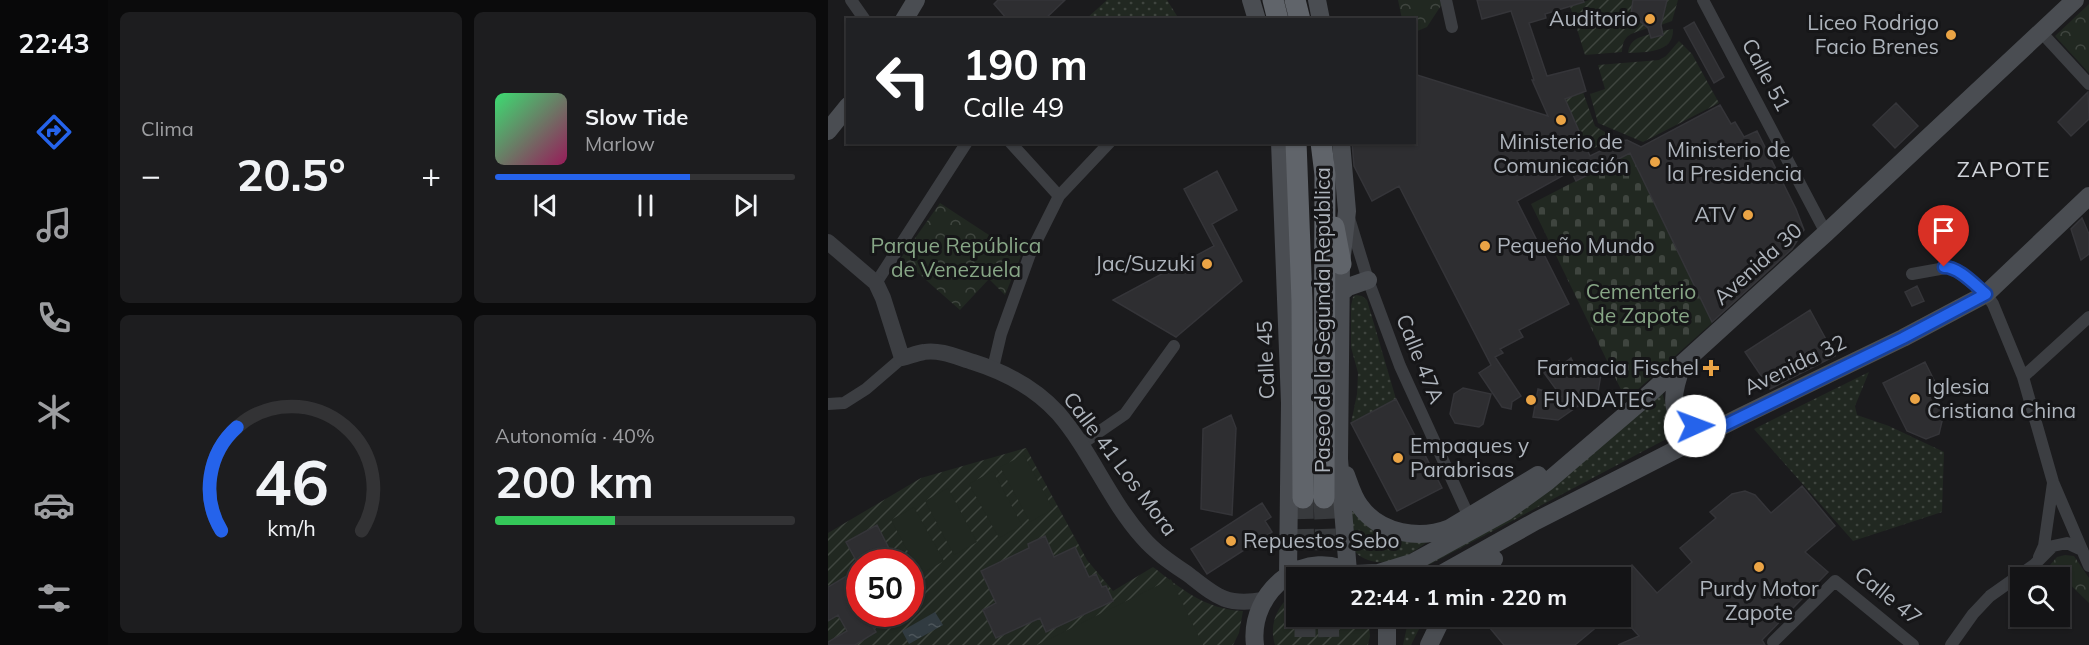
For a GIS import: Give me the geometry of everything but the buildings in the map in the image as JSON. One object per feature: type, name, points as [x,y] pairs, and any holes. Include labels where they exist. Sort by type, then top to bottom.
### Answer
[{"type":"highway","points":[[1273,0],[1278,18]]},
{"type":"highway","points":[[1295,0],[1300,18]]},
{"type":"highway","name":"Paseo de la Segunda República","points":[[1291,146],[1313,498],[1325,175],[1321,144]]},
{"type":"highway","points":[[1284,216],[1291,146]]},
{"type":"highway","points":[[1325,175],[1341,264]]},
{"type":"main road","points":[[905,18],[916,0]]},
{"type":"main road","points":[[1317,0],[1321,18]]},
{"type":"main road","name":"Avenida 30","points":[[1399,567],[1432,553],[1507,511],[1547,482],[1638,404],[1827,233],[2075,0]]},
{"type":"main road","points":[[828,131],[846,108]]},
{"type":"main road","points":[[1341,144],[1347,211],[1341,264],[1339,459],[1352,567]]},
{"type":"main road","name":"Avenida 32","points":[[1454,567],[1536,521],[1903,338],[1986,294],[2089,196]]},
{"type":"main road","name":"Calle 45","points":[[1284,216],[1290,403],[1288,567]]},
{"type":"main road","points":[[1341,293],[1348,287],[1368,280]]},
{"type":"main road","points":[[1683,362],[1673,394],[1677,414],[1688,424],[1695,426],[1723,426]]},
{"type":"main road","points":[[1339,459],[1359,504],[1368,515],[1389,528],[1412,534],[1436,533],[1470,517],[1571,456],[1582,452]]},
{"type":"main road","points":[[1479,567],[1591,504],[1613,483]]},
{"type":"main road","points":[[1242,645],[1254,625],[1263,600],[1286,577]]},
{"type":"main road","points":[[1254,625],[1255,645]]},
{"type":"main road","points":[[1386,627],[1387,643]]},
{"type":"main road","points":[[1387,643],[1394,627]]},
{"type":"main road","points":[[1429,645],[1438,627]]},
{"type":"street","points":[[850,0],[864,18]]},
{"type":"street","points":[[1446,0],[1452,27]]},
{"type":"street","name":"Calle 51","points":[[1703,0],[1827,233]]},
{"type":"street","points":[[2041,32],[2089,84]]},
{"type":"street","points":[[876,283],[967,144]]},
{"type":"street","points":[[1012,144],[1059,196]]},
{"type":"street","points":[[993,368],[1000,334],[1030,254],[1059,196],[1108,144]]},
{"type":"street","name":"Calle 47A","points":[[1347,211],[1368,280],[1400,366],[1470,517]]},
{"type":"street","points":[[828,242],[876,283],[902,358],[853,398],[844,403],[828,404]]},
{"type":"street","points":[[1912,274],[1951,267],[1986,294],[1992,303],[2024,377],[2053,482],[2089,566]]},
{"type":"street","points":[[2024,377],[2089,317]]},
{"type":"street","points":[[1080,445],[1125,414],[1174,346]]},
{"type":"street","name":"Calle 41 Los Mora","points":[[902,358],[926,351],[950,355],[993,368],[1039,395],[1059,414],[1114,499],[1137,530],[1161,555],[1223,599],[1239,603],[1263,600]]},
{"type":"street","points":[[2034,565],[2044,546],[2053,482]]},
{"type":"street","points":[[1951,645],[1973,614],[1990,596],[2034,565],[2053,546],[2067,543],[2082,550]]},
{"type":"street","name":"Calle 47","points":[[1773,642],[1834,581],[1913,645]]},
{"type":"green space","points":[[1107,0],[1167,0],[1178,18],[1087,18]]},
{"type":"green space","points":[[1398,0],[1441,0],[1442,4],[1427,27],[1416,32],[1416,18],[1402,18]]},
{"type":"green space","points":[[1589,0],[1633,0],[1631,14],[1648,28],[1626,38],[1622,52],[1585,55],[1570,6]]},
{"type":"green space","points":[[1678,0],[1672,21],[1661,25],[1667,1]]},
{"type":"green space","points":[[2089,4],[2089,73],[2055,36]]},
{"type":"green space","points":[[1673,29],[1669,43],[1664,47],[1658,50],[1628,53],[1633,42],[1638,38],[1650,34],[1651,38],[1663,35],[1662,31]]},
{"type":"green space","points":[[1679,41],[1692,54],[1719,103],[1643,142],[1598,123],[1590,94],[1605,89],[1598,65],[1659,60],[1666,56]]},
{"type":"green space","points":[[1583,92],[1595,126],[1615,138],[1588,151],[1565,99]]},
{"type":"green space","name":"Cementerio de Zapote","points":[[1630,153],[1712,323],[1626,400],[1531,204]]},
{"type":"green space","name":"Parque República de Venezuela","points":[[940,203],[1021,256],[1005,295],[989,279],[960,310],[901,258]]},
{"type":"green space","points":[[1356,295],[1367,300],[1396,399],[1351,423],[1357,394],[1358,373],[1351,347],[1351,306],[1353,297]]},
{"type":"green space","points":[[1869,372],[1855,406],[1857,415],[1889,426],[1944,452],[1942,512],[1853,541],[1754,429]]},
{"type":"green space","points":[[1662,392],[1668,412],[1687,428],[1425,567],[1406,567]]},
{"type":"green space","points":[[1026,448],[1087,560],[1113,591],[1153,567],[1205,602],[1243,611],[1239,633],[1233,645],[828,645],[828,533],[921,478]]},
{"type":"green space","points":[[1024,455],[1053,509],[1030,522],[1000,467]]},
{"type":"green space","points":[[993,471],[1022,525],[999,538],[969,484]]},
{"type":"green space","points":[[948,488],[977,542],[954,555],[925,501]]},
{"type":"green space","points":[[914,507],[944,561],[924,572],[924,549],[907,549],[891,520]]},
{"type":"green space","points":[[1351,507],[1429,541],[1394,561],[1378,562],[1363,558],[1352,548],[1349,541]]},
{"type":"green space","points":[[2074,556],[2089,578],[2089,603],[2070,584],[2070,567],[2050,565],[2057,557]]},
{"type":"green space","points":[[1171,579],[1203,645],[1037,645]]},
{"type":"green space","points":[[1285,601],[1286,627],[1369,627],[1368,645],[1275,645],[1274,621]]},
{"type":"green space","points":[[1407,627],[1420,627],[1411,645],[1403,645]]},
{"type":"water","points":[[935,612],[943,625],[909,644],[902,631],[909,627],[924,627],[924,618]]},
{"type":"tunnel","points":[[1303,498],[1304,567]]},
{"type":"tunnel","points":[[1324,498],[1327,567]]},
{"type":"tunnel","points":[[1305,627],[1305,645]]},
{"type":"tunnel","points":[[1328,627],[1329,645]]},
{"type":"place","name":"Auditorio","points":[[1650,19]]},
{"type":"place","name":"Liceo Rodrigo Facio Brenes","points":[[1951,35]]},
{"type":"place","name":"Ministerio de Comunicación","points":[[1561,120]]},
{"type":"place","name":"Ministerio de la Presidencia","points":[[1655,162]]},
{"type":"place","name":"ATV","points":[[1748,215]]},
{"type":"place","name":"Pequeño Mundo","points":[[1485,246]]},
{"type":"place","name":"Jac/Suzuki","points":[[1207,264]]},
{"type":"place","name":"Farmacia Fischel","points":[[1711,368]]},
{"type":"place","name":"Iglesia Cristiana China","points":[[1915,399]]},
{"type":"place","name":"FUNDATEC","points":[[1531,400]]},
{"type":"place","name":"Empaques y Parabrisas","points":[[1398,458]]},
{"type":"place","name":"Repuestos Sebo","points":[[1231,541]]},
{"type":"place","name":"Purdy Motor Zapote","points":[[1759,567]]},
{"type":"district","name":"ZAPOTE","points":[[2004,169]]},
{"type":"route","points":[[1695,426],[1701,428],[1723,426],[1903,338],[1986,294],[1951,267],[1944,267]]}]
